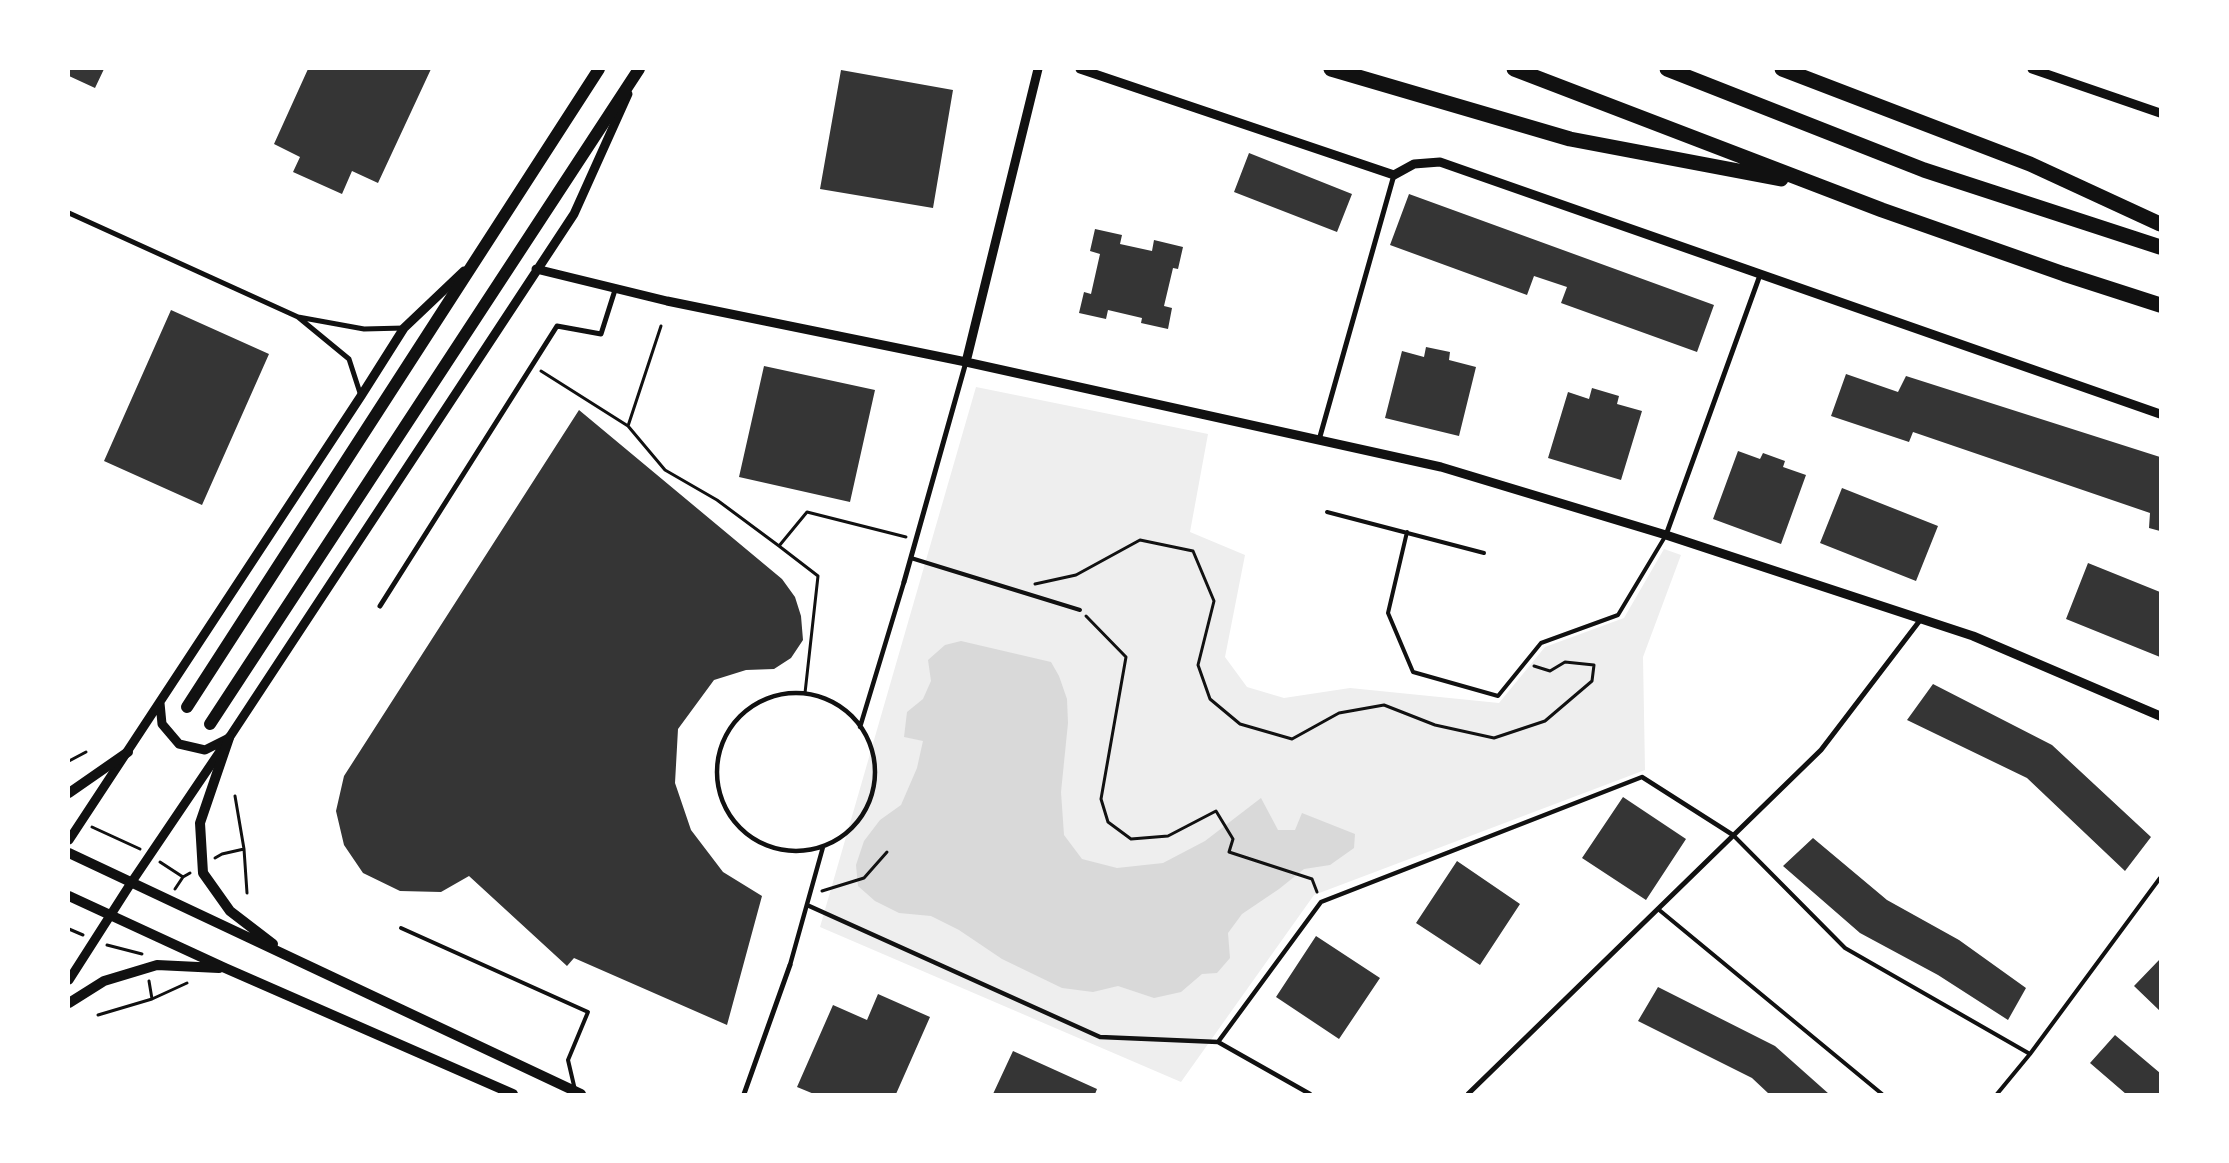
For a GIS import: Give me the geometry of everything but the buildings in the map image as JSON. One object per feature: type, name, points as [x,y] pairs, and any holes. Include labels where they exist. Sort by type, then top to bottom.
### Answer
[{"type":"highway","points":[[1331,69],[1570,138],[1820,187]]},
{"type":"highway","points":[[1514,69],[1820,187],[2064,274],[2160,305]]},
{"type":"highway","points":[[1667,69],[1924,170],[2160,247]]},
{"type":"highway","points":[[1782,69],[2030,164],[2160,224]]},
{"type":"main road","points":[[187,707],[599,69]]},
{"type":"main road","points":[[210,724],[638,71]]},
{"type":"main road","points":[[229,738],[200,823],[203,873],[230,911],[287,955]]},
{"type":"main road","points":[[69,793],[128,752]]},
{"type":"main road","points":[[69,853],[578,1093]]},
{"type":"main road","points":[[69,896],[226,968],[513,1094]]},
{"type":"main road","points":[[69,1002],[104,981],[157,965],[226,968]]},
{"type":"street","points":[[860,727],[911,558],[966,362],[1038,69]]},
{"type":"street","points":[[1080,69],[1394,176]]},
{"type":"street","points":[[2032,69],[2160,113]]},
{"type":"street","points":[[69,980],[536,268],[574,214],[638,71]]},
{"type":"street","points":[[1318,440],[1394,176],[1414,164],[1440,162],[2160,414]]},
{"type":"street","points":[[69,213],[298,317],[364,329],[404,328]]},
{"type":"street","points":[[69,840],[404,328],[476,260]]},
{"type":"street","points":[[536,268],[615,290],[966,362],[1441,467],[1666,535],[1973,636],[2160,716]]},
{"type":"street","points":[[1666,535],[1760,275]]},
{"type":"street","points":[[380,606],[556,326],[601,334],[615,290]]},
{"type":"street","points":[[298,317],[349,359],[361,396]]},
{"type":"street","points":[[1468,1094],[1820,750],[1921,619]]},
{"type":"street","points":[[805,693],[830,700],[852,716],[860,727],[868,737],[875,763],[874,790],[864,814],[846,834],[823,847],[796,852],[770,848],[747,836],[729,816],[718,793],[716,767],[722,742],[735,720],[755,703],[779,694],[805,693]]},
{"type":"street","points":[[160,703],[162,724],[179,744],[204,750],[229,738]]},
{"type":"street","points":[[1218,1042],[1321,902],[1642,778],[1733,835]]},
{"type":"street","points":[[744,1094],[790,965],[823,847]]},
{"type":"street","points":[[807,905],[1100,1037],[1218,1042],[1310,1094]]},
{"type":"lane","points":[[1327,512],[1484,553]]},
{"type":"lane","points":[[1407,532],[1388,613],[1413,672],[1498,696],[1541,643],[1618,616],[1666,535]]},
{"type":"lane","points":[[911,558],[1080,610]]},
{"type":"lane","points":[[1733,835],[1845,948],[2030,1054]]},
{"type":"lane","points":[[1997,1094],[2030,1054],[2160,878]]},
{"type":"lane","points":[[1658,909],[1882,1094]]},
{"type":"lane","points":[[400,928],[588,1012],[568,1060],[578,1093]]},
{"type":"path","points":[[628,426],[662,326]]},
{"type":"path","points":[[532,365],[628,426],[665,470],[717,500],[818,576],[805,693]]},
{"type":"path","points":[[779,546],[806,512],[916,540]]},
{"type":"path","points":[[1012,589],[1076,575],[1140,540],[1193,551],[1214,601],[1198,665],[1210,699],[1240,724],[1292,739],[1340,713],[1384,705],[1435,725],[1494,738],[1545,721],[1592,681],[1594,665],[1566,662],[1550,671],[1525,662]]},
{"type":"path","points":[[1080,610],[1126,657],[1101,799],[1108,822],[1131,839],[1168,836],[1216,811],[1233,839],[1229,852],[1312,879]]},
{"type":"path","points":[[69,761],[86,752]]},
{"type":"path","points":[[235,796],[244,849],[247,893]]},
{"type":"path","points":[[810,895],[864,878],[886,852]]},
{"type":"path","points":[[98,1014],[152,999],[187,983]]},
{"type":"shaded area","points":[[976,387],[1208,434],[1190,532],[1245,555],[1225,657],[1247,687],[1284,698],[1350,688],[1499,703],[1545,647],[1624,618],[1664,549],[1681,555],[1643,657],[1645,770],[1314,895],[1181,1082],[820,927]]},
{"type":"shaded area","points":[[961,641],[1051,662],[1059,676],[1067,699],[1068,723],[1061,792],[1064,835],[1082,859],[1117,868],[1163,863],[1205,841],[1261,798],[1278,830],[1295,830],[1302,813],[1355,834],[1354,848],[1330,865],[1304,869],[1279,889],[1242,914],[1228,933],[1230,958],[1217,973],[1202,974],[1181,992],[1154,998],[1118,986],[1093,992],[1062,988],[1002,959],[959,930],[931,916],[899,913],[875,901],[858,886],[856,865],[864,841],[880,820],[901,805],[917,768],[923,741],[904,737],[907,712],[923,699],[931,681],[928,660],[945,645]]}]
